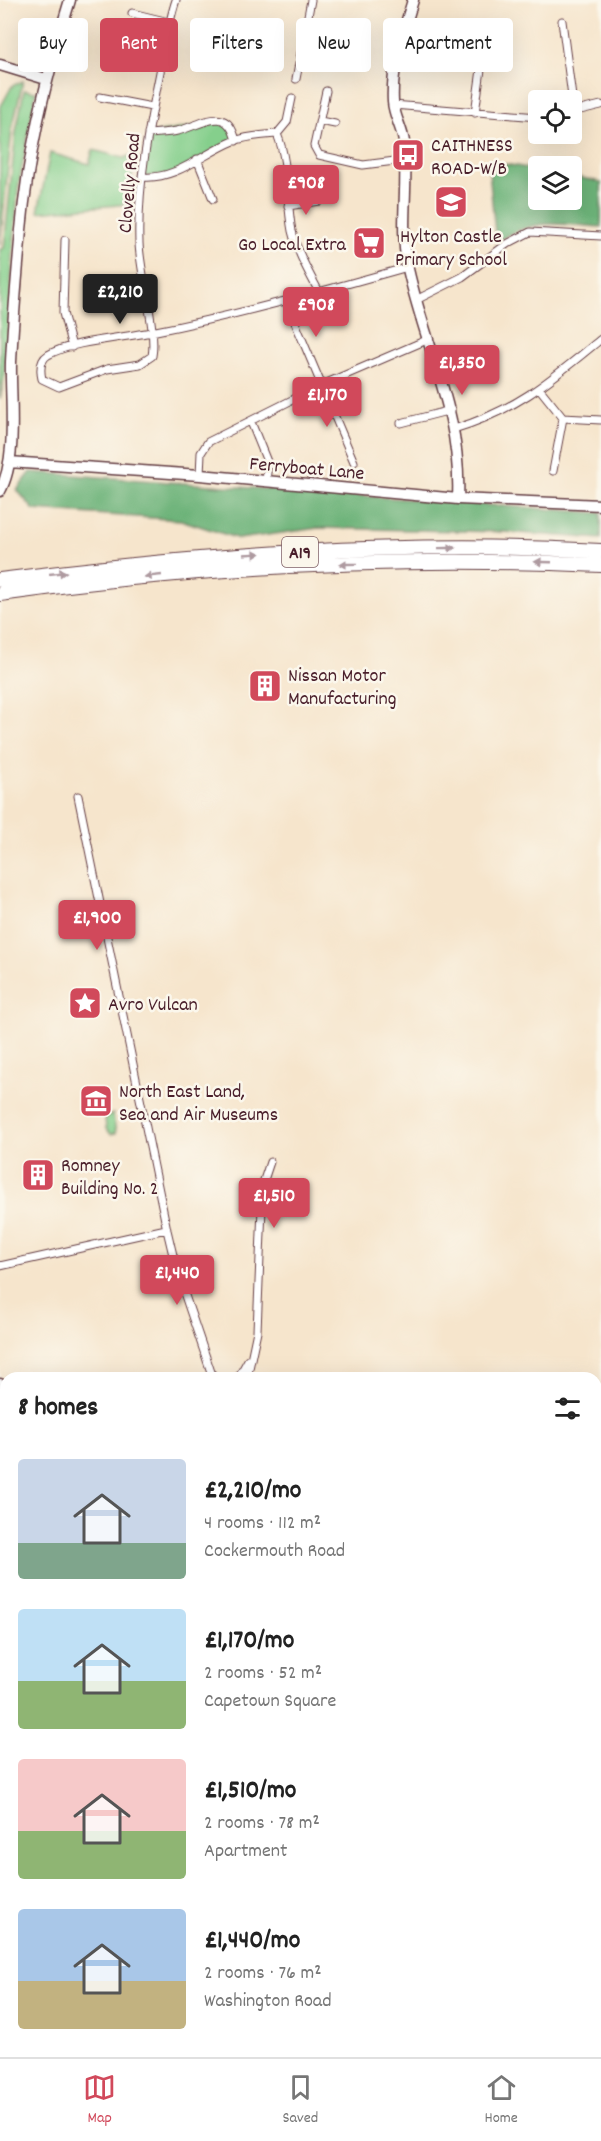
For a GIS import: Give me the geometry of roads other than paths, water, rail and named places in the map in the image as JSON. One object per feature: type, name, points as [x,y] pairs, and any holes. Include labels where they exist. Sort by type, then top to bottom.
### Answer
[{"type":"highway","name":"A19","points":[[0,580],[249,554],[541,547],[601,551]]},
{"type":"highway","name":"A19","points":[[0,594],[249,567],[446,562],[601,564]]},
{"type":"street","points":[[0,491],[6,480],[9,462],[11,362],[28,164],[46,79],[70,0]]},
{"type":"street","name":"Clovelly Road","points":[[170,18],[176,0]]},
{"type":"street","points":[[296,79],[310,0]]},
{"type":"street","points":[[413,0],[393,70],[393,105],[404,141],[402,224],[408,267],[416,300],[451,410],[458,463],[458,499]]},
{"type":"street","points":[[132,13],[153,18]]},
{"type":"street","points":[[562,21],[570,90]]},
{"type":"street","points":[[0,65],[46,79]]},
{"type":"street","name":"Clovelly Road","points":[[72,347],[46,356],[40,372],[46,383],[59,387],[107,369],[140,364],[152,356],[139,244],[139,203],[159,72]]},
{"type":"street","points":[[475,113],[481,72]]},
{"type":"street","points":[[326,91],[314,146],[319,155],[363,165],[403,160]]},
{"type":"street","name":"Clovelly Road","points":[[100,98],[152,107]]},
{"type":"street","points":[[143,177],[156,178],[171,174],[236,141],[277,134],[286,122],[292,98]]},
{"type":"street","points":[[393,105],[528,116]]},
{"type":"street","points":[[582,110],[601,105]]},
{"type":"street","points":[[148,134],[178,131],[214,118],[226,122],[233,129],[236,141]]},
{"type":"street","points":[[320,121],[335,124]]},
{"type":"street","points":[[277,134],[283,149],[293,234],[320,292]]},
{"type":"street","points":[[197,159],[213,199]]},
{"type":"street","points":[[288,206],[320,201]]},
{"type":"street","points":[[416,300],[462,277],[507,244],[530,232],[601,236]]},
{"type":"street","points":[[66,240],[62,290],[63,313],[72,347],[151,332],[286,301],[408,267]]},
{"type":"street","points":[[286,301],[354,462]]},
{"type":"street","points":[[200,475],[201,453],[208,442],[322,384],[429,339]]},
{"type":"street","points":[[454,429],[505,411],[539,388],[601,339]]},
{"type":"street","points":[[539,388],[563,418],[601,420]]},
{"type":"street","points":[[401,423],[451,410]]},
{"type":"street","points":[[553,471],[563,418]]},
{"type":"street","points":[[251,422],[268,464],[266,481]]},
{"type":"street","name":"Ferryboat Lane","points":[[9,462],[200,475],[458,499],[601,505]]},
{"type":"street","points":[[78,796],[166,1229],[177,1272],[211,1372]]},
{"type":"street","points":[[248,1372],[258,1322],[263,1183],[270,1162]]},
{"type":"street","points":[[0,1266],[166,1229]]},
{"type":"street","points":[[241,1372],[252,1353]]},
{"type":"place","name":"CAITHNESS ROAD-W/B","points":[[408,155]]},
{"type":"place","name":"Hylton Castle Primary School","points":[[451,202]]},
{"type":"place","name":"Go Local Extra","points":[[369,243]]},
{"type":"place","name":"Nissan Motor Manufacturing","points":[[265,686]]},
{"type":"place","name":"Avro Vulcan","points":[[85,1003]]},
{"type":"place","name":"North East Land, Sea and Air Museums","points":[[96,1101]]},
{"type":"place","name":"Romney Building No. 2","points":[[38,1175]]}]
